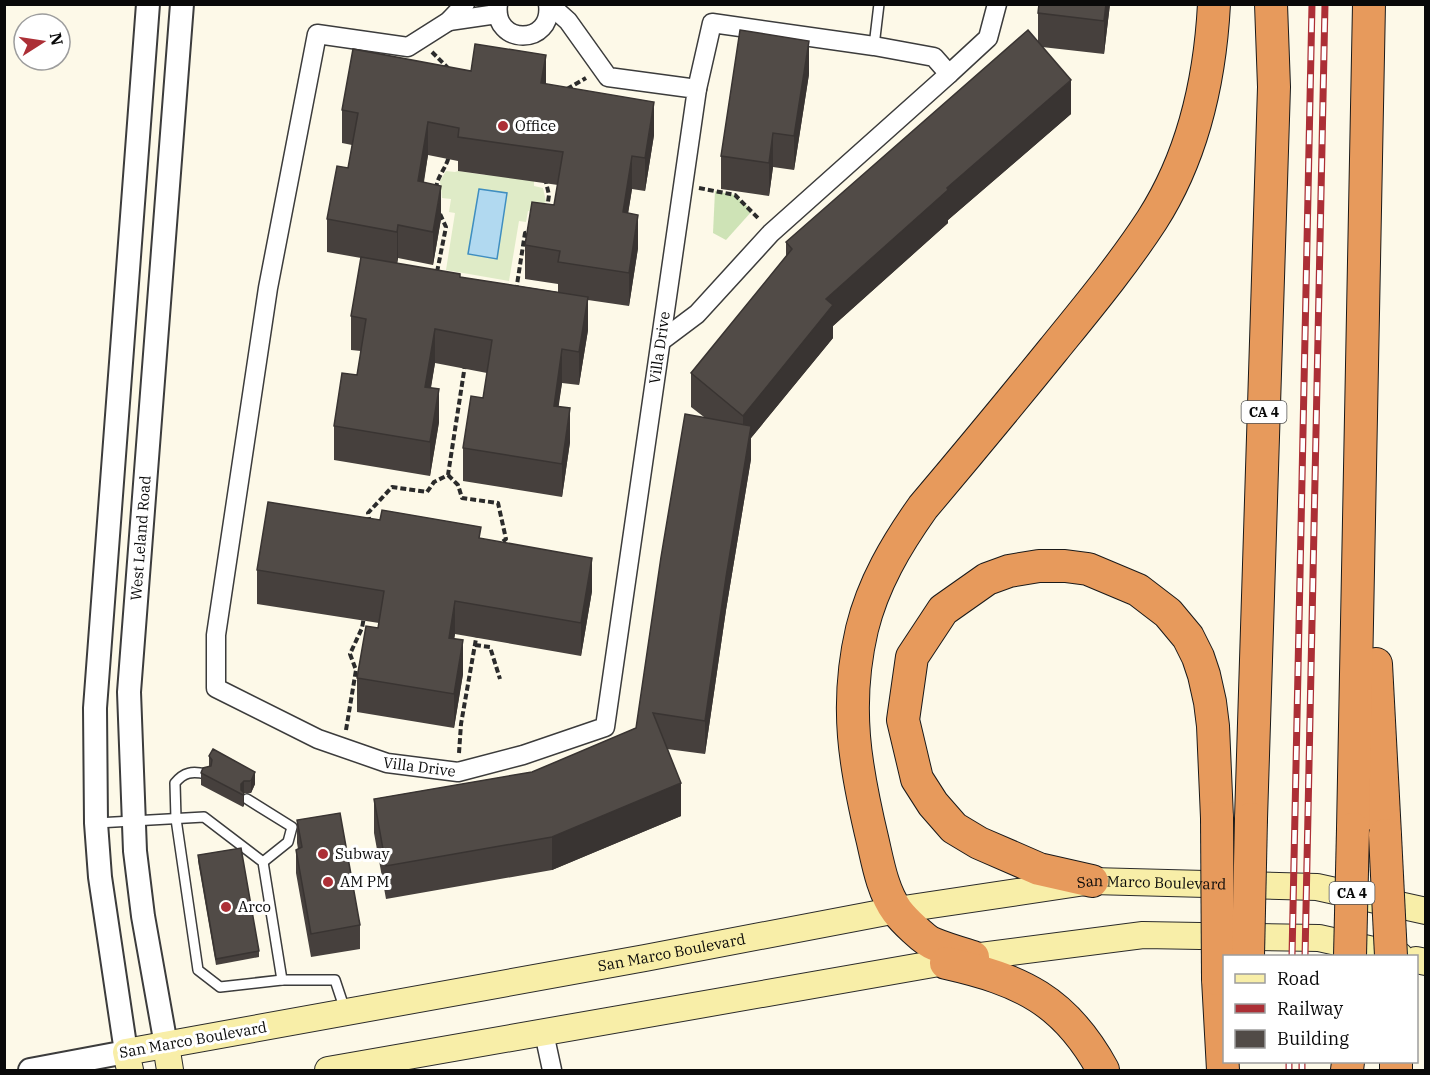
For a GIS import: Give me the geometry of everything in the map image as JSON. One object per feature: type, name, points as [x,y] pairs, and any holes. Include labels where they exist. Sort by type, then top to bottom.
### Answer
[{"type":"highway","points":[[1103,1071],[1089,1044],[1068,1020],[1043,999],[1014,983],[976,970],[931,944],[897,910],[882,878],[856,764],[852,719],[854,676],[863,628],[877,583],[897,545],[923,507],[1117,270],[1153,218],[1189,143],[1201,105],[1209,66],[1214,4]]},
{"type":"highway","name":"CA 4","points":[[1248,955],[1274,87],[1271,4]]},
{"type":"highway","name":"CA 4","points":[[1350,955],[1369,4]]},
{"type":"highway","points":[[1362,324],[1378,736],[1391,955]]},
{"type":"highway","points":[[1092,881],[1039,869],[980,843],[954,828],[933,804],[917,779],[903,720],[912,657],[943,610],[987,579],[1009,571],[1039,566],[1088,569],[1138,590],[1168,613],[1188,637],[1198,657],[1204,675],[1213,726],[1217,818],[1218,979],[1223,1071]]},
{"type":"main road","name":"San Marco Boulevard","points":[[128,1061],[166,1045],[897,910],[1092,881],[1317,887],[1425,911]]},
{"type":"main road","points":[[328,1071],[959,960],[1143,935],[1319,938],[1391,955]]},
{"type":"main road","name":"West Leland Road","points":[[166,1045],[170,1071]]},
{"type":"street","points":[[128,1061],[100,877],[96,823],[95,708],[148,4]]},
{"type":"street","name":"West Leland Road","points":[[166,1045],[143,916],[133,821],[129,692],[182,4]]},
{"type":"street","name":"Villa Drive","points":[[465,4],[449,21],[408,47],[317,34],[268,288],[216,634],[216,688],[318,739],[343,748],[387,763],[458,772],[523,755],[604,727],[697,89],[712,23],[874,46]]},
{"type":"street","name":"Villa Drive","points":[[449,21],[497,9],[499,21],[510,33],[530,35],[538,32],[546,21],[549,4]]},
{"type":"street","name":"Villa Drive","points":[[549,4],[568,21],[602,68]]},
{"type":"street","points":[[661,341],[697,314],[771,233],[988,38],[997,4]]},
{"type":"street","points":[[874,46],[934,57],[949,74]]},
{"type":"street","points":[[602,68],[608,76],[697,89]]},
{"type":"street","points":[[544,1033],[552,1071]]},
{"type":"street","name":"San Marco Boulevard","points":[[30,1071],[128,1061]]},
{"type":"lane","points":[[874,46],[879,4]]},
{"type":"lane","points":[[206,774],[195,772],[183,774],[175,783],[176,819],[198,970],[220,987],[282,980],[335,980],[346,1012]]},
{"type":"lane","points":[[248,799],[292,827],[288,842],[263,862]]},
{"type":"lane","points":[[96,823],[204,817],[263,862],[282,980]]},
{"type":"path","points":[[419,39],[449,70]]},
{"type":"path","points":[[563,92],[602,68]]},
{"type":"path","points":[[437,194],[435,188],[438,176],[447,166],[451,146]]},
{"type":"path","points":[[540,216],[548,207],[546,169]]},
{"type":"path","points":[[684,185],[735,195],[771,233]]},
{"type":"path","points":[[437,272],[446,227],[439,214],[441,207]]},
{"type":"path","points":[[515,296],[525,233],[538,230]]},
{"type":"path","points":[[448,475],[466,359]]},
{"type":"path","points":[[370,524],[368,513],[392,487],[427,492],[434,482],[448,475]]},
{"type":"path","points":[[448,475],[458,485],[462,498],[498,503],[506,538],[498,546]]},
{"type":"path","points":[[343,748],[356,670],[350,654],[362,628],[364,617]]},
{"type":"path","points":[[458,772],[461,724],[478,627]]},
{"type":"path","points":[[475,645],[490,647],[500,679]]},
{"type":"green space","points":[[488,160],[534,181],[534,186],[543,188],[546,201],[539,213],[528,211],[526,222],[519,221],[509,281],[446,270],[455,213],[449,212],[451,199],[442,198],[440,181],[446,171],[485,175]]},
{"type":"green space","points":[[715,191],[735,195],[752,211],[726,240],[713,233]]},
{"type":"water","points":[[479,189],[507,193],[497,259],[468,254]]},
{"type":"building","points":[[1039,4],[1106,4],[1104,21],[1038,13]]},
{"type":"building","points":[[740,30],[809,41],[794,136],[773,133],[769,163],[721,156]]},
{"type":"building","points":[[1028,30],[1071,80],[947,188],[948,190],[826,299],[833,305],[743,416],[691,373],[792,249],[786,242]]},
{"type":"building","points":[[475,44],[546,55],[541,83],[654,102],[645,158],[632,156],[623,212],[638,215],[629,273],[558,262],[560,251],[525,245],[532,202],[554,205],[563,152],[458,137],[459,128],[428,122],[418,181],[441,186],[433,232],[398,225],[397,232],[327,219],[337,166],[348,168],[358,113],[342,110],[353,49],[471,71]]},
{"type":"building","points":[[361,257],[460,274],[460,277],[588,297],[579,352],[562,349],[554,406],[570,408],[562,464],[463,448],[471,396],[483,398],[492,340],[435,329],[425,387],[439,389],[430,442],[334,426],[342,373],[357,375],[366,319],[351,316]]},
{"type":"building","points":[[685,414],[751,426],[705,721],[653,713],[681,783],[552,837],[386,866],[374,799],[532,772],[636,728]]},
{"type":"building","points":[[268,502],[380,520],[382,510],[481,527],[479,538],[592,558],[581,623],[455,601],[449,638],[463,640],[454,694],[357,678],[366,626],[378,628],[384,591],[257,570]]},
{"type":"building","points":[[213,749],[255,772],[251,781],[244,781],[241,784],[243,795],[201,773],[203,768],[211,766],[212,760],[209,756]]},
{"type":"building","points":[[340,813],[360,925],[311,934],[296,850],[302,847],[297,820]]},
{"type":"building","points":[[241,848],[259,951],[216,959],[198,855]]},
{"type":"railway","points":[[1292,955],[1312,4]]},
{"type":"railway","points":[[1305,955],[1325,4]]},
{"type":"railway","points":[[1289,1063],[1289,1070]]},
{"type":"railway","points":[[1302,1063],[1302,1070]]},
{"type":"place","name":"Office","points":[[503,126]]},
{"type":"place","name":"Subway","points":[[323,854]]},
{"type":"place","name":"AM PM","points":[[328,882]]},
{"type":"place","name":"Arco","points":[[226,907]]}]
